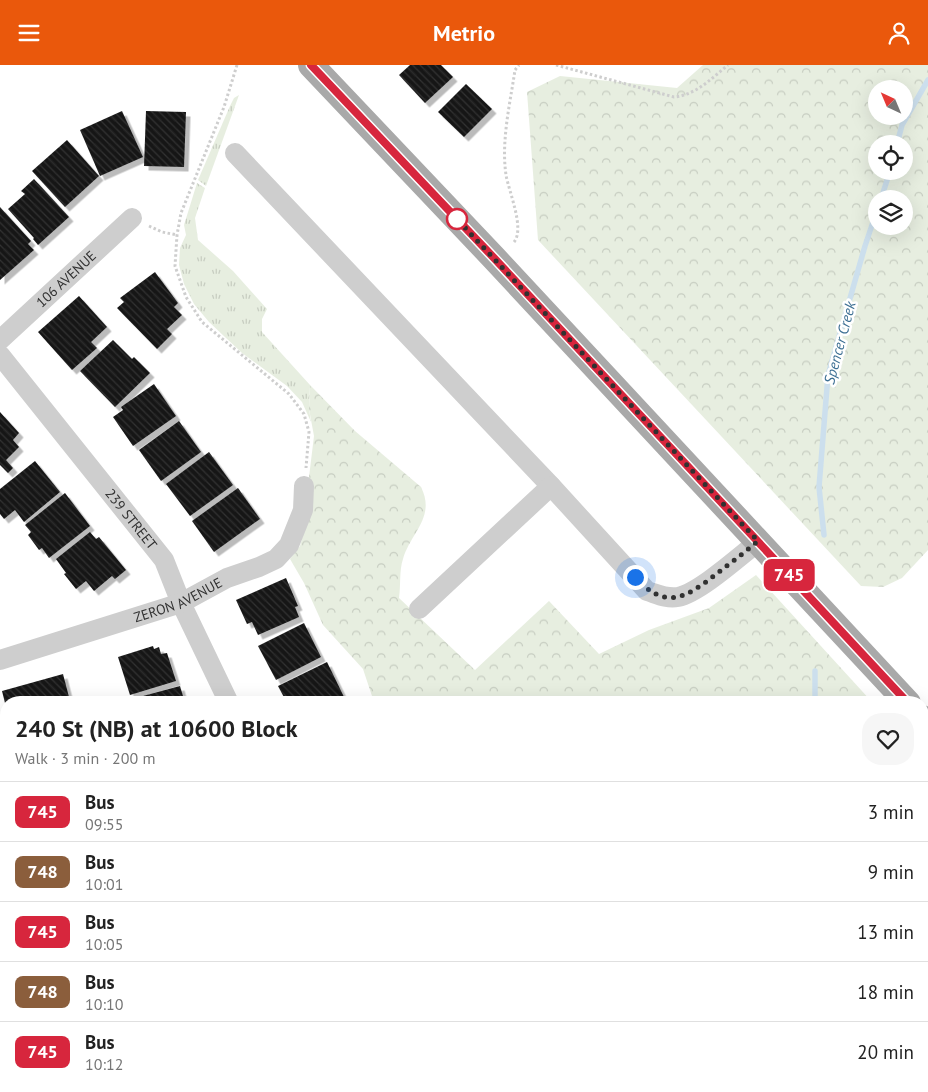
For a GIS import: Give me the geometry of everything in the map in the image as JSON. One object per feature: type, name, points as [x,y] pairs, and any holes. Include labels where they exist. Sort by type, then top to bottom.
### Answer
[{"type":"main road","points":[[311,65],[494,258],[902,696]]},
{"type":"street","points":[[235,153],[551,486],[647,591],[664,597],[677,597],[692,593],[758,541]]},
{"type":"street","name":"106 AVENUE","points":[[0,340],[132,218]]},
{"type":"street","name":"239 STREET","points":[[0,355],[164,560],[181,603],[226,696]]},
{"type":"street","points":[[419,609],[551,486]]},
{"type":"street","name":"ZERON AVENUE","points":[[0,660],[181,603],[227,578],[276,559],[289,545],[303,510],[304,487]]},
{"type":"path","points":[[237,65],[224,107],[181,213],[175,266],[186,297],[202,322],[290,394],[304,414],[309,432],[304,487]]},
{"type":"path","points":[[514,242],[519,229],[506,174],[505,147],[515,70],[518,65]]},
{"type":"path","points":[[556,65],[674,97],[684,96],[696,90],[728,65]]},
{"type":"path","points":[[162,232],[177,235]]},
{"type":"green space","points":[[703,65],[928,65],[928,550],[902,578],[883,587],[861,586],[538,240],[527,92],[560,76],[677,88]]},
{"type":"green space","points":[[239,95],[206,186],[198,180],[230,106],[234,98]]},
{"type":"green space","points":[[197,183],[205,188],[195,218],[198,240],[233,271],[267,309],[262,319],[262,332],[310,385],[309,409],[311,422],[302,402],[287,386],[242,353],[209,322],[194,304],[184,284],[179,265],[180,248],[186,235],[184,225]]},
{"type":"green space","points":[[310,385],[355,431],[421,487],[426,507],[421,524],[403,559],[399,598],[475,670],[549,601],[599,654],[649,630],[709,608],[756,575],[867,696],[372,696],[363,669],[323,625],[304,583],[290,559],[300,546],[310,509],[309,477],[314,436],[309,409]]},
{"type":"building","points":[[410,65],[441,65],[453,77],[425,103],[399,75]]},
{"type":"building","points":[[466,84],[492,109],[464,137],[438,112]]},
{"type":"building","points":[[122,111],[143,157],[100,176],[80,130]]},
{"type":"building","points":[[146,111],[186,112],[184,167],[144,166]]},
{"type":"building","points":[[67,140],[99,176],[65,207],[32,171]]},
{"type":"building","points":[[34,179],[69,217],[38,245],[8,209],[25,194],[21,191]]},
{"type":"building","points":[[0,207],[31,241],[28,244],[34,250],[0,280]]},
{"type":"building","points":[[155,272],[178,303],[174,307],[182,315],[167,329],[172,334],[157,349],[117,308],[124,302],[120,298]]},
{"type":"building","points":[[79,296],[107,327],[91,342],[97,348],[72,370],[38,332]]},
{"type":"building","points":[[113,340],[132,359],[134,357],[150,373],[115,407],[80,371]]},
{"type":"building","points":[[154,384],[176,416],[133,446],[113,417],[123,410],[121,407]]},
{"type":"building","points":[[0,412],[19,433],[13,440],[19,447],[6,460],[13,468],[8,473],[0,465]]},
{"type":"building","points":[[179,421],[201,452],[161,481],[139,450]]},
{"type":"building","points":[[209,452],[233,485],[190,516],[166,484]]},
{"type":"building","points":[[35,461],[60,492],[24,522],[15,510],[4,519],[0,514],[0,489]]},
{"type":"building","points":[[238,488],[260,519],[214,552],[192,521]]},
{"type":"building","points":[[65,493],[90,526],[49,558],[42,548],[39,550],[28,535],[31,532],[25,525]]},
{"type":"building","points":[[90,532],[96,539],[99,537],[126,570],[115,579],[112,576],[94,591],[86,581],[76,589],[64,574],[66,573],[56,559]]},
{"type":"building","points":[[286,578],[298,606],[295,607],[299,617],[258,635],[252,622],[247,624],[236,600]]},
{"type":"building","points":[[304,623],[321,657],[276,680],[258,646]]},
{"type":"building","points":[[153,646],[154,649],[159,647],[161,654],[167,653],[176,681],[130,695],[118,657]]},
{"type":"building","points":[[327,662],[344,696],[283,696],[278,686]]},
{"type":"building","points":[[63,674],[69,696],[3,696],[2,691]]},
{"type":"building","points":[[180,686],[183,696],[143,696]]},
{"type":"waterway","name":"Spencer Creek","points":[[899,135],[902,125],[928,80]]},
{"type":"waterway","name":"Spencer Creek","points":[[884,190],[887,180]]},
{"type":"waterway","name":"Spencer Creek","points":[[824,535],[819,487],[828,375],[869,235]]},
{"type":"waterway","name":"Spencer Creek","points":[[815,671],[815,696]]},
{"type":"bus line","name":"745","points":[[311,65],[494,258],[901,696]]},
{"type":"route","points":[[457,219],[455,217],[758,541],[692,593],[677,597],[664,597],[647,591],[635,577]]}]
